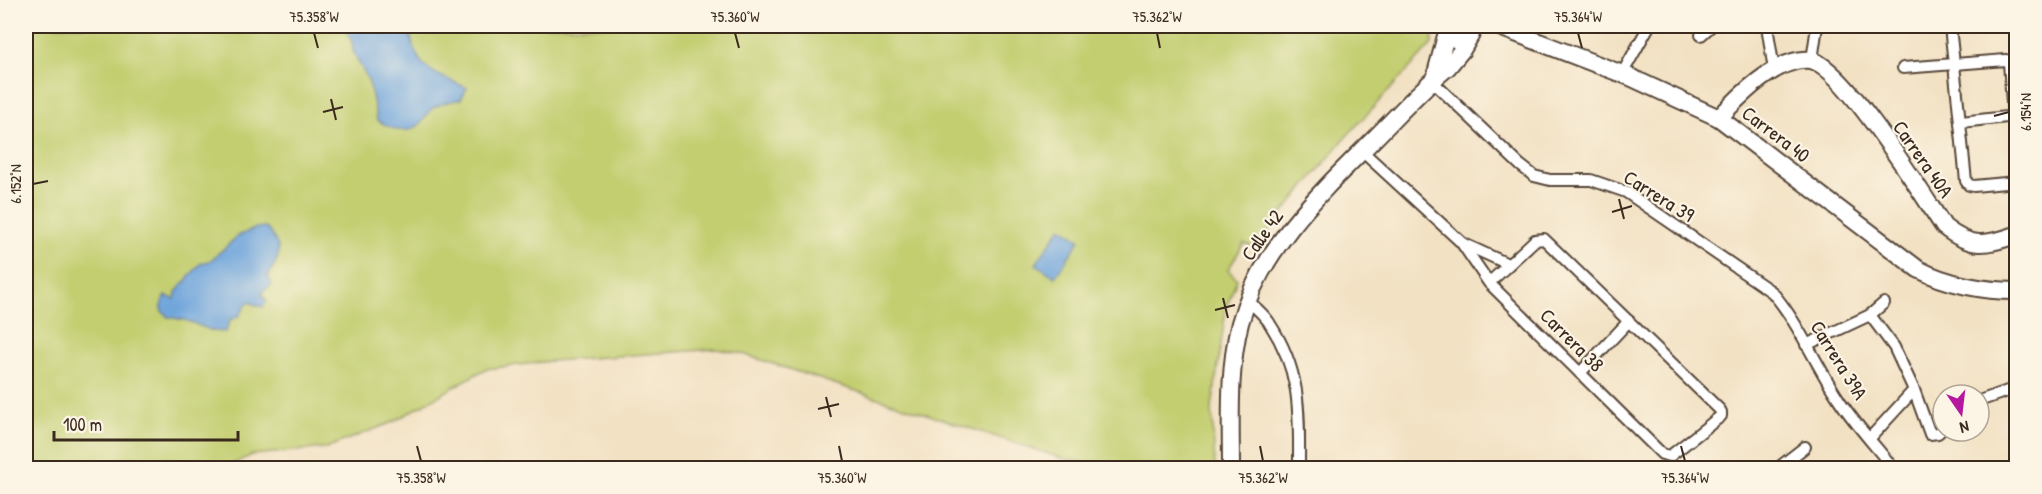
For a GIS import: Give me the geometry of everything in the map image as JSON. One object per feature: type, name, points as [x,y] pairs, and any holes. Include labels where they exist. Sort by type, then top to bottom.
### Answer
[{"type":"main road","name":"Carrera 40","points":[[1473,32],[1501,26],[1622,74],[1719,118],[1918,269],[1948,281],[2016,291]]},
{"type":"main road","points":[[1446,29],[1449,36],[1457,40],[1473,32]]},
{"type":"main road","points":[[1434,79],[1446,29]]},
{"type":"main road","name":"Calle 42","points":[[1231,468],[1231,401],[1240,324],[1248,300],[1266,262],[1318,194],[1448,67],[1473,32]]},
{"type":"main road","points":[[1719,118],[1740,97],[1774,70],[1800,60],[1812,60]]},
{"type":"main road","name":"Carrera 40A","points":[[1812,60],[1827,68],[1854,97],[1944,227],[1957,237],[1981,245],[2016,235]]},
{"type":"street","points":[[1622,74],[1649,26]]},
{"type":"street","points":[[1701,34],[1711,26]]},
{"type":"street","points":[[1767,26],[1774,70]]},
{"type":"street","points":[[1812,60],[1817,26]]},
{"type":"street","points":[[1950,26],[1966,181],[1969,185],[1974,186],[2016,182]]},
{"type":"street","points":[[1903,68],[2006,60],[2009,63],[2015,116],[1961,122]]},
{"type":"street","name":"Carrera 39","points":[[1434,79],[1520,165],[1534,176],[1550,180],[1591,180],[1626,192],[1750,276]]},
{"type":"street","name":"Carrera 38","points":[[1362,151],[1461,242],[1489,283],[1665,456],[1670,456],[1721,417],[1721,412],[1629,321]]},
{"type":"street","points":[[1489,283],[1539,238],[1544,239],[1629,321],[1580,373]]},
{"type":"street","name":"Carrera 38","points":[[1461,242],[1508,264]]},
{"type":"street","name":"Carrera 39A","points":[[1750,276],[1772,292],[1787,309],[1837,398],[1893,468]]},
{"type":"street","points":[[1248,300],[1270,323],[1284,350],[1293,375],[1299,400],[1299,468]]},
{"type":"street","points":[[1806,345],[1870,315],[1884,303]]},
{"type":"street","points":[[1870,315],[1894,347],[1931,434]]},
{"type":"street","points":[[1991,397],[2016,388]]},
{"type":"street","points":[[1870,438],[1914,390]]},
{"type":"street","points":[[1778,468],[1805,447]]},
{"type":"green space","points":[[26,26],[1430,26],[1433,30],[1432,44],[1345,138],[1254,248],[1244,243],[1228,270],[1237,279],[1226,309],[1212,408],[1215,468],[1112,468],[1064,459],[740,353],[716,349],[551,361],[485,369],[393,422],[326,448],[252,455],[224,468],[26,468]]},
{"type":"water","points":[[340,26],[409,26],[415,52],[426,67],[467,88],[461,99],[433,108],[421,123],[410,130],[404,131],[387,126],[377,120],[369,82],[353,51],[347,32]]},
{"type":"water","points":[[266,227],[279,251],[268,276],[272,285],[264,290],[262,295],[267,301],[263,307],[248,302],[239,316],[230,320],[225,332],[213,331],[185,320],[168,317],[161,310],[166,296],[175,299],[176,292],[200,264],[211,260],[238,236],[256,228]]},
{"type":"water","points":[[1061,227],[1080,240],[1055,277],[1036,264]]}]
